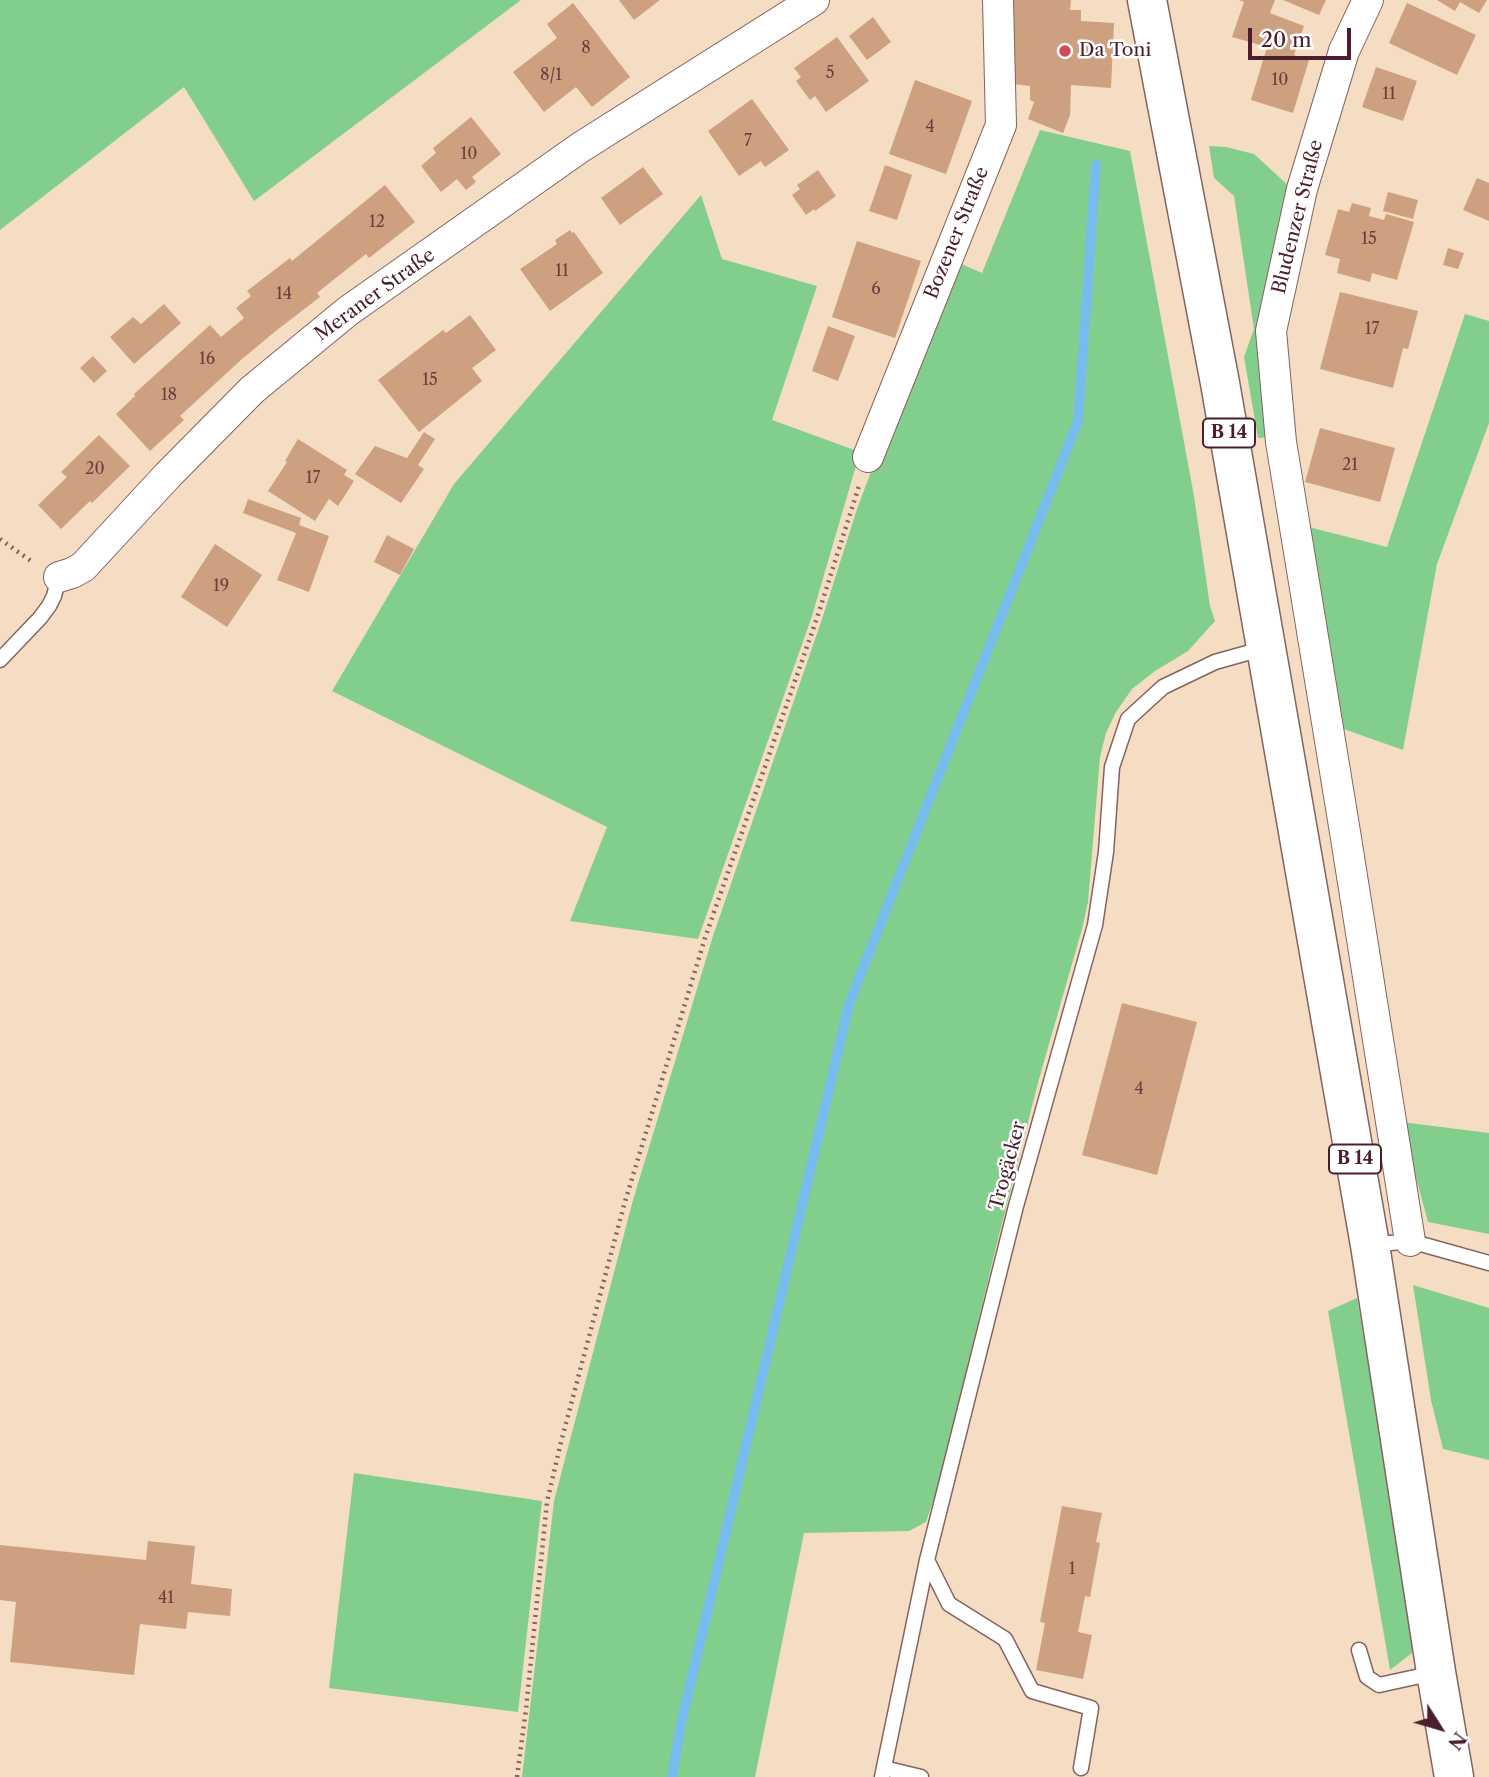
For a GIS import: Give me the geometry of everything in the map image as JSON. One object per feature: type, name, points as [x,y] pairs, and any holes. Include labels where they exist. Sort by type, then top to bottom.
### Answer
[{"type":"main road","name":"B 14","points":[[1147,0],[1218,370],[1370,1245],[1454,1777]]},
{"type":"street","name":"Meraner Straße","points":[[59,577],[83,567],[252,390],[348,311],[581,147],[814,0]]},
{"type":"street","name":"Bludenzer Straße","points":[[1368,0],[1344,51],[1302,188],[1271,331],[1281,442],[1410,1241]]},
{"type":"street","name":"Bozener Straße","points":[[868,457],[1001,125],[995,19]]},
{"type":"lane","name":"Meraner Straße","points":[[0,660],[49,606],[59,577]]},
{"type":"lane","name":"Trogäcker","points":[[883,1773],[900,1655],[927,1560],[1016,1206],[1095,925],[1106,852],[1112,767],[1128,719],[1163,687],[1215,662],[1266,648]]},
{"type":"lane","points":[[1370,1245],[1410,1241],[1489,1263]]},
{"type":"lane","points":[[927,1560],[949,1604],[1005,1639],[1032,1691],[1091,1708],[1081,1768]]},
{"type":"lane","points":[[1359,1650],[1367,1677],[1379,1685],[1436,1672]]},
{"type":"lane","points":[[883,1773],[921,1777]]},
{"type":"path","points":[[517,1777],[547,1502],[568,1415],[624,1205],[705,938],[817,618],[868,457]]},
{"type":"green space","points":[[0,0],[521,0],[254,201],[184,87],[0,230]]},
{"type":"green space","points":[[1040,130],[1130,151],[1194,496],[1210,606],[1215,621],[1188,651],[1132,689],[1106,733],[1100,757],[1088,902],[1082,929],[1039,1079],[939,1484],[926,1522],[909,1531],[804,1533],[755,1777],[522,1777],[554,1501],[633,1200],[713,936],[858,506],[890,422],[957,262],[982,273]]},
{"type":"green space","points":[[1209,146],[1254,154],[1292,189],[1272,437],[1258,438],[1244,357],[1254,329],[1234,196],[1214,178]]},
{"type":"green space","points":[[701,195],[722,259],[817,286],[772,420],[860,452],[812,616],[698,939],[570,921],[607,827],[332,691],[454,484]]},
{"type":"green space","points":[[1465,314],[1489,321],[1489,423],[1437,564],[1403,750],[1338,727],[1301,525],[1387,547]]},
{"type":"green space","points":[[1401,1122],[1489,1133],[1489,1234],[1428,1222]]},
{"type":"green space","points":[[1413,1285],[1489,1308],[1489,1460],[1443,1449],[1431,1400]]},
{"type":"green space","points":[[1357,1298],[1408,1597],[1412,1653],[1390,1670],[1328,1311]]},
{"type":"green space","points":[[354,1473],[542,1501],[518,1712],[329,1688]]},
{"type":"building","points":[[619,0],[660,0],[634,20]]},
{"type":"building","points":[[1010,0],[1071,0],[1070,10],[1081,10],[1081,21],[1114,23],[1111,88],[1071,85],[1070,115],[1063,133],[1028,119],[1034,102],[1030,100],[1030,86],[1013,84]]},
{"type":"building","points":[[1239,0],[1275,0],[1270,13],[1304,26],[1294,55],[1309,60],[1293,113],[1251,100],[1267,47],[1232,37],[1244,2]]},
{"type":"building","points":[[1283,0],[1326,0],[1319,15]]},
{"type":"building","points":[[1437,0],[1487,0],[1479,13],[1460,2],[1455,11]]},
{"type":"building","points":[[573,3],[630,77],[592,107],[576,87],[544,112],[513,72],[557,38],[547,24]]},
{"type":"building","points":[[1407,3],[1476,35],[1457,75],[1389,43]]},
{"type":"building","points":[[873,17],[891,42],[867,60],[849,36]]},
{"type":"building","points":[[837,37],[869,81],[826,112],[815,96],[810,100],[796,81],[801,77],[794,68]]},
{"type":"building","points":[[1376,67],[1417,81],[1403,121],[1362,107]]},
{"type":"building","points":[[915,80],[972,101],[946,174],[889,154]]},
{"type":"building","points":[[752,99],[789,150],[765,167],[761,161],[739,176],[708,131]]},
{"type":"building","points":[[471,117],[501,154],[472,177],[476,182],[466,190],[457,179],[441,192],[421,166],[436,153],[433,148]]},
{"type":"building","points":[[885,165],[912,175],[897,220],[869,211]]},
{"type":"building","points":[[643,167],[663,194],[620,225],[601,198]]},
{"type":"building","points":[[818,170],[836,196],[806,215],[792,195],[800,189],[797,185]]},
{"type":"building","points":[[1477,178],[1489,183],[1489,221],[1463,210]]},
{"type":"building","points":[[385,185],[415,222],[369,258],[366,254],[317,293],[320,297],[242,359],[180,416],[184,420],[150,451],[116,414],[134,394],[210,325],[221,337],[244,318],[236,308],[251,296],[247,291],[290,258],[292,261]]},
{"type":"building","points":[[1388,192],[1418,200],[1413,219],[1383,211]]},
{"type":"building","points":[[1352,203],[1371,208],[1369,216],[1384,220],[1386,214],[1414,222],[1397,280],[1372,273],[1370,282],[1337,273],[1340,259],[1325,255],[1338,209],[1349,212]]},
{"type":"building","points":[[570,230],[603,273],[550,311],[520,269],[557,244],[555,240]]},
{"type":"building","points":[[857,241],[921,261],[895,338],[832,317]]},
{"type":"building","points":[[1448,248],[1464,253],[1458,269],[1443,265]]},
{"type":"building","points":[[1340,292],[1418,311],[1408,349],[1403,348],[1393,388],[1320,369]]},
{"type":"building","points":[[164,304],[181,323],[134,364],[110,337],[133,317],[141,324]]},
{"type":"building","points":[[470,315],[496,350],[472,368],[482,381],[419,432],[378,380],[443,330],[446,333]]},
{"type":"building","points":[[828,326],[855,336],[838,381],[812,371]]},
{"type":"building","points":[[93,356],[107,371],[94,383],[80,368]]},
{"type":"building","points":[[1320,428],[1395,448],[1380,502],[1305,482]]},
{"type":"building","points":[[424,432],[435,439],[418,465],[424,469],[401,503],[355,474],[375,446],[407,458]]},
{"type":"building","points":[[99,435],[130,466],[61,529],[38,505],[67,477],[61,472]]},
{"type":"building","points":[[298,439],[347,470],[344,475],[354,481],[338,506],[329,499],[315,521],[268,491]]},
{"type":"building","points":[[248,499],[301,518],[299,525],[329,536],[309,592],[277,580],[296,533],[243,513]]},
{"type":"building","points":[[387,535],[414,549],[400,575],[374,562]]},
{"type":"building","points":[[215,544],[262,575],[227,627],[181,597]]},
{"type":"building","points":[[1122,1003],[1197,1022],[1157,1175],[1082,1155]]},
{"type":"building","points":[[1062,1506],[1102,1513],[1096,1542],[1100,1543],[1090,1597],[1085,1596],[1078,1632],[1092,1635],[1083,1679],[1036,1670],[1045,1623],[1040,1622]]},
{"type":"building","points":[[148,1541],[195,1546],[191,1584],[232,1589],[230,1616],[188,1612],[186,1629],[140,1624],[134,1675],[10,1662],[16,1602],[0,1600],[0,1545],[146,1560]]},
{"type":"waterway","points":[[672,1777],[681,1724],[849,1004],[1078,421],[1096,165]]},
{"type":"place","name":"Da Toni","points":[[1065,51]]}]
